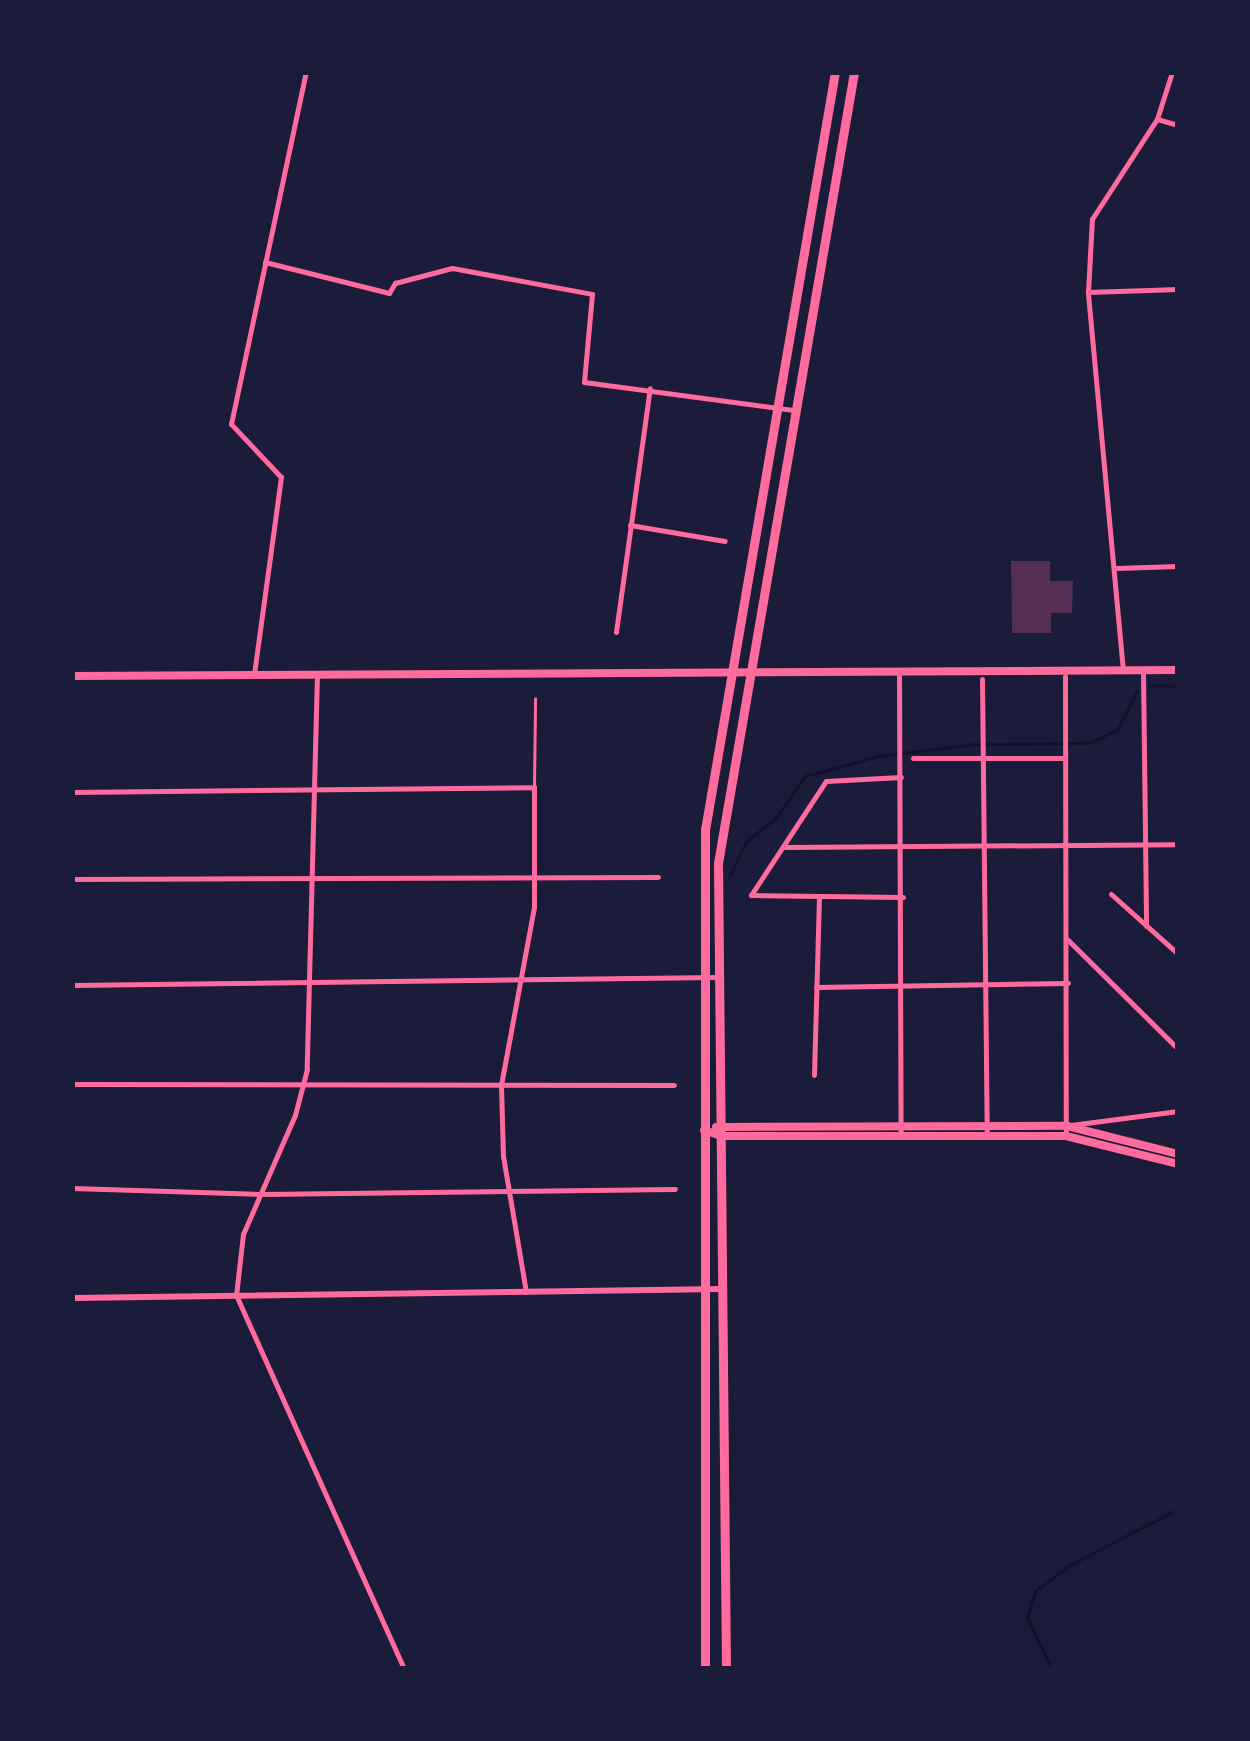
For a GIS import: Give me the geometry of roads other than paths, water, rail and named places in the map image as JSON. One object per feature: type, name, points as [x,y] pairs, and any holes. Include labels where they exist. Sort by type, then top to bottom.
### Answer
[{"type":"highway","points":[[705,1668],[705,830],[835,72]]},
{"type":"highway","points":[[726,1668],[718,863],[747,674],[797,411],[854,72]]},
{"type":"main road","points":[[72,676],[1178,670]]},
{"type":"main road","points":[[721,1131],[901,1122],[1066,1131],[1178,1154]]},
{"type":"main road","points":[[704,1130],[902,1134],[987,1127]]},
{"type":"main road","points":[[1066,1131],[1178,1164]]},
{"type":"street","points":[[254,676],[281,477],[231,424],[306,72]]},
{"type":"street","points":[[1123,670],[1088,292],[1092,219],[1157,119],[1172,72]]},
{"type":"street","points":[[1157,119],[1178,124]]},
{"type":"street","points":[[265,262],[389,293],[395,283],[452,268],[592,294],[584,382],[797,411]]},
{"type":"street","points":[[1088,292],[1178,289]]},
{"type":"street","points":[[616,632],[650,388]]},
{"type":"street","points":[[630,525],[725,542]]},
{"type":"street","points":[[1114,568],[1178,566]]},
{"type":"street","points":[[1143,670],[1146,926]]},
{"type":"street","points":[[899,672],[902,1134]]},
{"type":"street","points":[[317,674],[312,984],[302,1088],[243,1234],[236,1295],[404,1668]]},
{"type":"street","points":[[1065,676],[1069,983],[1066,1131],[1178,1111]]},
{"type":"street","points":[[982,679],[987,1127]]},
{"type":"street","points":[[913,758],[1064,758]]},
{"type":"street","points":[[902,777],[824,784],[751,896],[903,897]]},
{"type":"street","points":[[72,792],[534,787],[534,877],[500,1085],[503,1156],[512,1189],[526,1292]]},
{"type":"street","points":[[784,847],[1178,844]]},
{"type":"street","points":[[72,879],[658,877]]},
{"type":"street","points":[[1111,894],[1178,954]]},
{"type":"street","points":[[814,1075],[819,897]]},
{"type":"street","points":[[1068,940],[1178,1049]]},
{"type":"street","points":[[72,985],[719,977]]},
{"type":"street","points":[[816,987],[1069,983]]},
{"type":"street","points":[[72,1084],[302,1088],[674,1085]]},
{"type":"street","points":[[72,1188],[260,1194],[675,1189]]},
{"type":"street","points":[[72,1298],[722,1289]]},
{"type":"lane","points":[[534,699],[534,787]]},
{"type":"waterway","points":[[1150,685],[1178,686]]},
{"type":"waterway","points":[[730,875],[746,842],[776,818],[805,776],[879,756],[976,744],[1089,743],[1117,730],[1137,691]]},
{"type":"waterway","points":[[1051,1668],[1027,1618],[1035,1591],[1070,1565],[1178,1509]]}]
